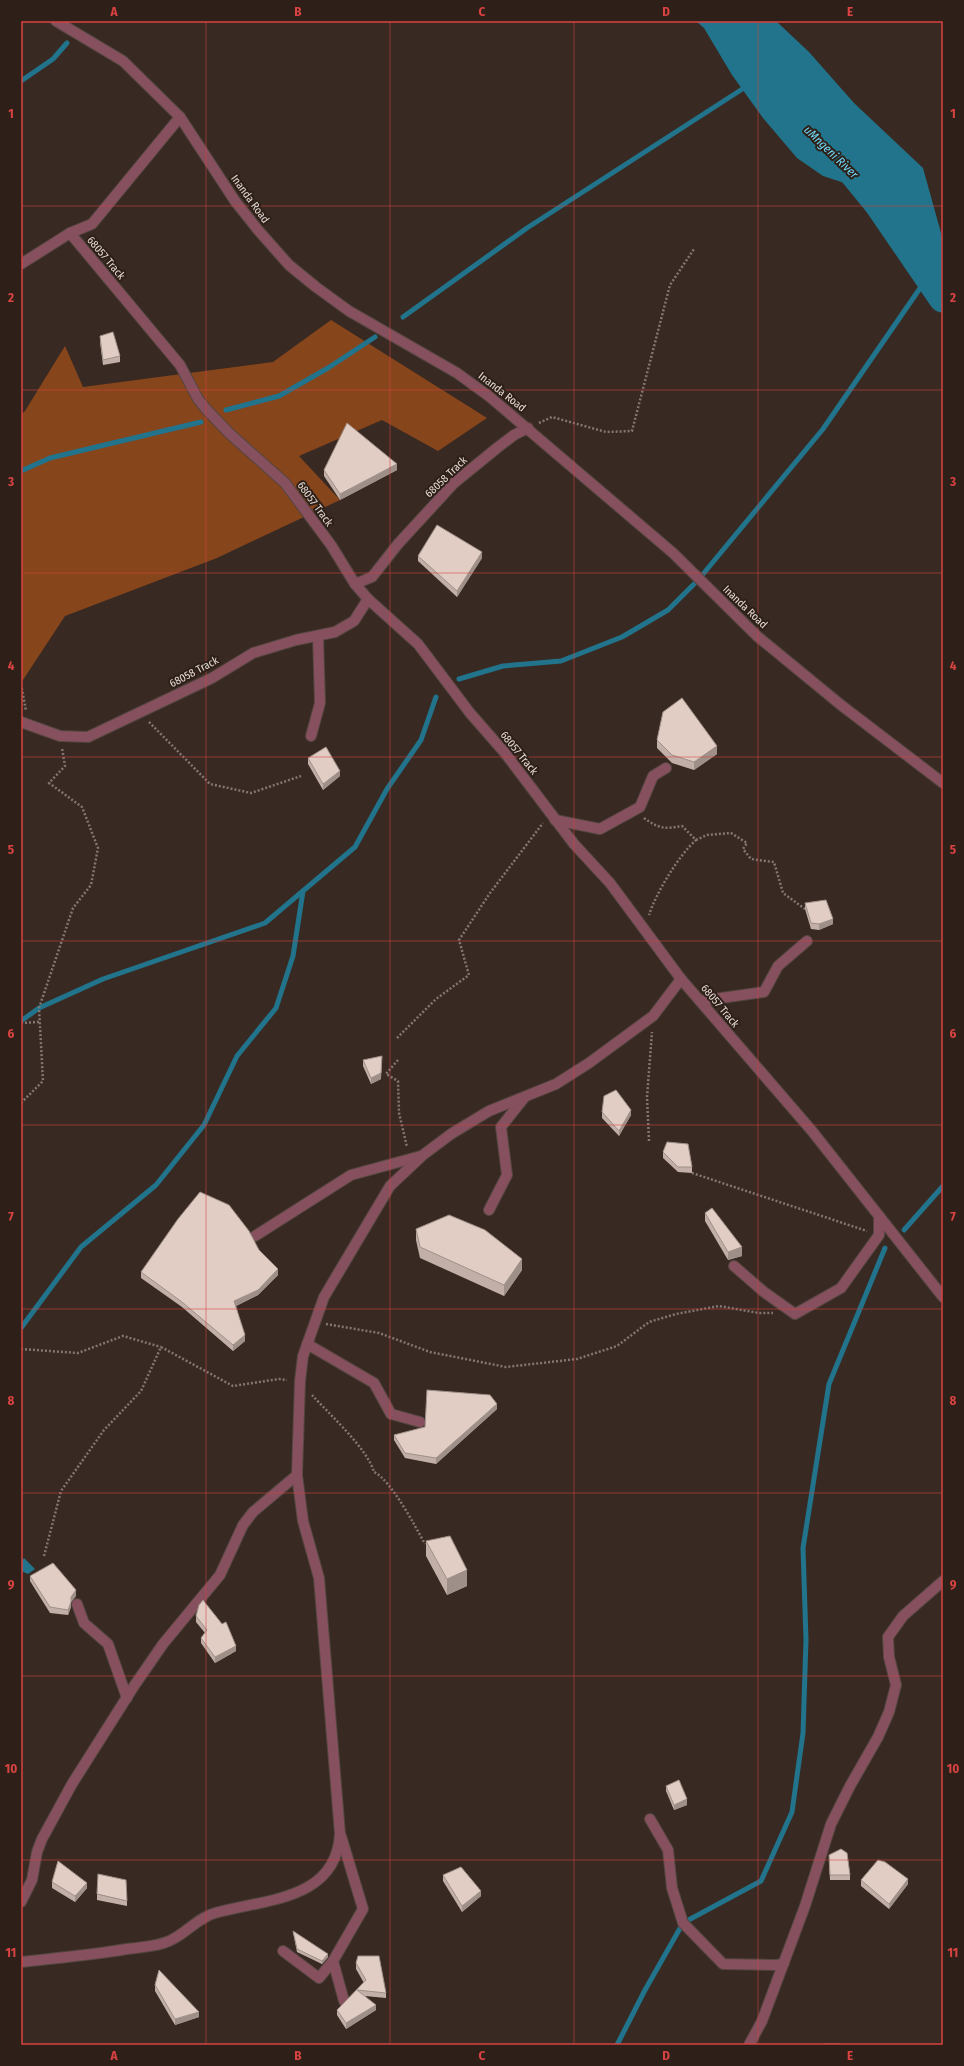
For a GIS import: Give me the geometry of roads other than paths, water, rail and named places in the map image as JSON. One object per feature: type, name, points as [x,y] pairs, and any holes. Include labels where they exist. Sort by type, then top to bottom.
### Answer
[{"type":"street","name":"Inanda Road","points":[[56,21],[123,61],[180,117],[235,201],[262,235],[289,265],[349,311],[457,373],[490,397],[528,428],[673,554],[757,636],[836,701],[943,783]]},
{"type":"street","points":[[21,264],[70,233],[92,224],[180,117]]},
{"type":"street","name":"68057 Track","points":[[70,233],[180,365],[206,409],[229,433],[285,483],[331,546],[355,584],[368,599],[418,644],[470,713],[505,754],[553,816],[610,883],[681,979],[812,1132],[943,1297]]},
{"type":"street","name":"68058 Track","points":[[355,584],[372,577],[398,544],[454,483],[514,435],[528,428]]},
{"type":"street","name":"68058 Track","points":[[25,724],[60,736],[88,737],[212,678],[253,653],[296,640],[335,632],[354,622],[368,599]]},
{"type":"street","points":[[311,736],[320,704],[318,636]]},
{"type":"street","points":[[553,816],[600,829],[640,808],[653,776],[666,768]]},
{"type":"street","points":[[700,1001],[764,992],[778,966],[806,941]]},
{"type":"street","points":[[23,1961],[78,1957],[168,1942],[203,1918],[214,1913],[281,1899],[296,1894],[312,1886],[324,1875],[334,1860],[340,1843],[340,1834],[319,1578],[303,1521],[298,1475],[300,1381],[307,1344],[314,1322],[324,1297],[390,1186],[423,1155],[451,1134],[489,1111],[556,1084],[653,1016],[681,979]]},
{"type":"street","points":[[489,1210],[507,1175],[501,1127],[524,1098]]},
{"type":"street","points":[[255,1236],[351,1175],[423,1155]]},
{"type":"street","points":[[734,1266],[764,1292],[795,1314],[841,1288],[879,1235],[879,1216]]},
{"type":"street","points":[[307,1344],[374,1383],[391,1414],[420,1422]]},
{"type":"street","points":[[21,1902],[25,1897],[32,1880],[37,1852],[42,1839],[72,1784],[127,1698],[163,1644],[220,1576],[243,1525],[250,1516],[298,1475]]},
{"type":"street","points":[[749,2045],[762,2021],[784,1963],[805,1906],[831,1824],[850,1786],[878,1737],[889,1712],[896,1685],[889,1657],[888,1636],[903,1616],[943,1581]]},
{"type":"street","points":[[77,1604],[84,1623],[108,1644],[127,1698]]},
{"type":"street","points":[[650,1818],[668,1850],[672,1888],[683,1923],[723,1964],[777,1965],[784,1963]]},
{"type":"street","points":[[283,1951],[319,1978],[333,1961],[364,1909],[340,1834]]},
{"type":"street","points":[[333,1961],[344,2001]]},
{"type":"water","points":[[696,21],[776,21],[809,52],[854,103],[923,168],[943,240],[943,312],[915,279],[903,258],[896,215],[884,201],[869,191],[823,176],[797,158],[763,118],[732,75],[704,28]]},
{"type":"water","points":[[24,1558],[35,1569],[28,1574],[21,1571],[21,1562]]},
{"type":"waterway","points":[[21,81],[53,59],[67,43]]},
{"type":"waterway","points":[[403,317],[527,228],[747,86]]},
{"type":"waterway","name":"uMngeni River","points":[[842,161],[878,203],[943,298]]},
{"type":"waterway","points":[[459,679],[503,666],[561,661],[622,637],[668,610],[699,579],[823,429],[925,281]]},
{"type":"waterway","points":[[226,410],[279,396],[328,368],[375,337]]},
{"type":"waterway","points":[[21,471],[50,458],[201,422]]},
{"type":"waterway","points":[[21,1021],[39,1008],[103,979],[265,923],[355,847],[387,789],[421,740],[436,697]]},
{"type":"waterway","points":[[21,1328],[81,1247],[156,1185],[204,1125],[237,1056],[276,1008],[293,956],[303,891]]},
{"type":"waterway","points":[[904,1230],[943,1186]]},
{"type":"waterway","points":[[617,2045],[645,1990],[683,1923],[761,1881],[792,1812],[803,1733],[806,1640],[803,1548],[829,1384],[885,1248]]}]
